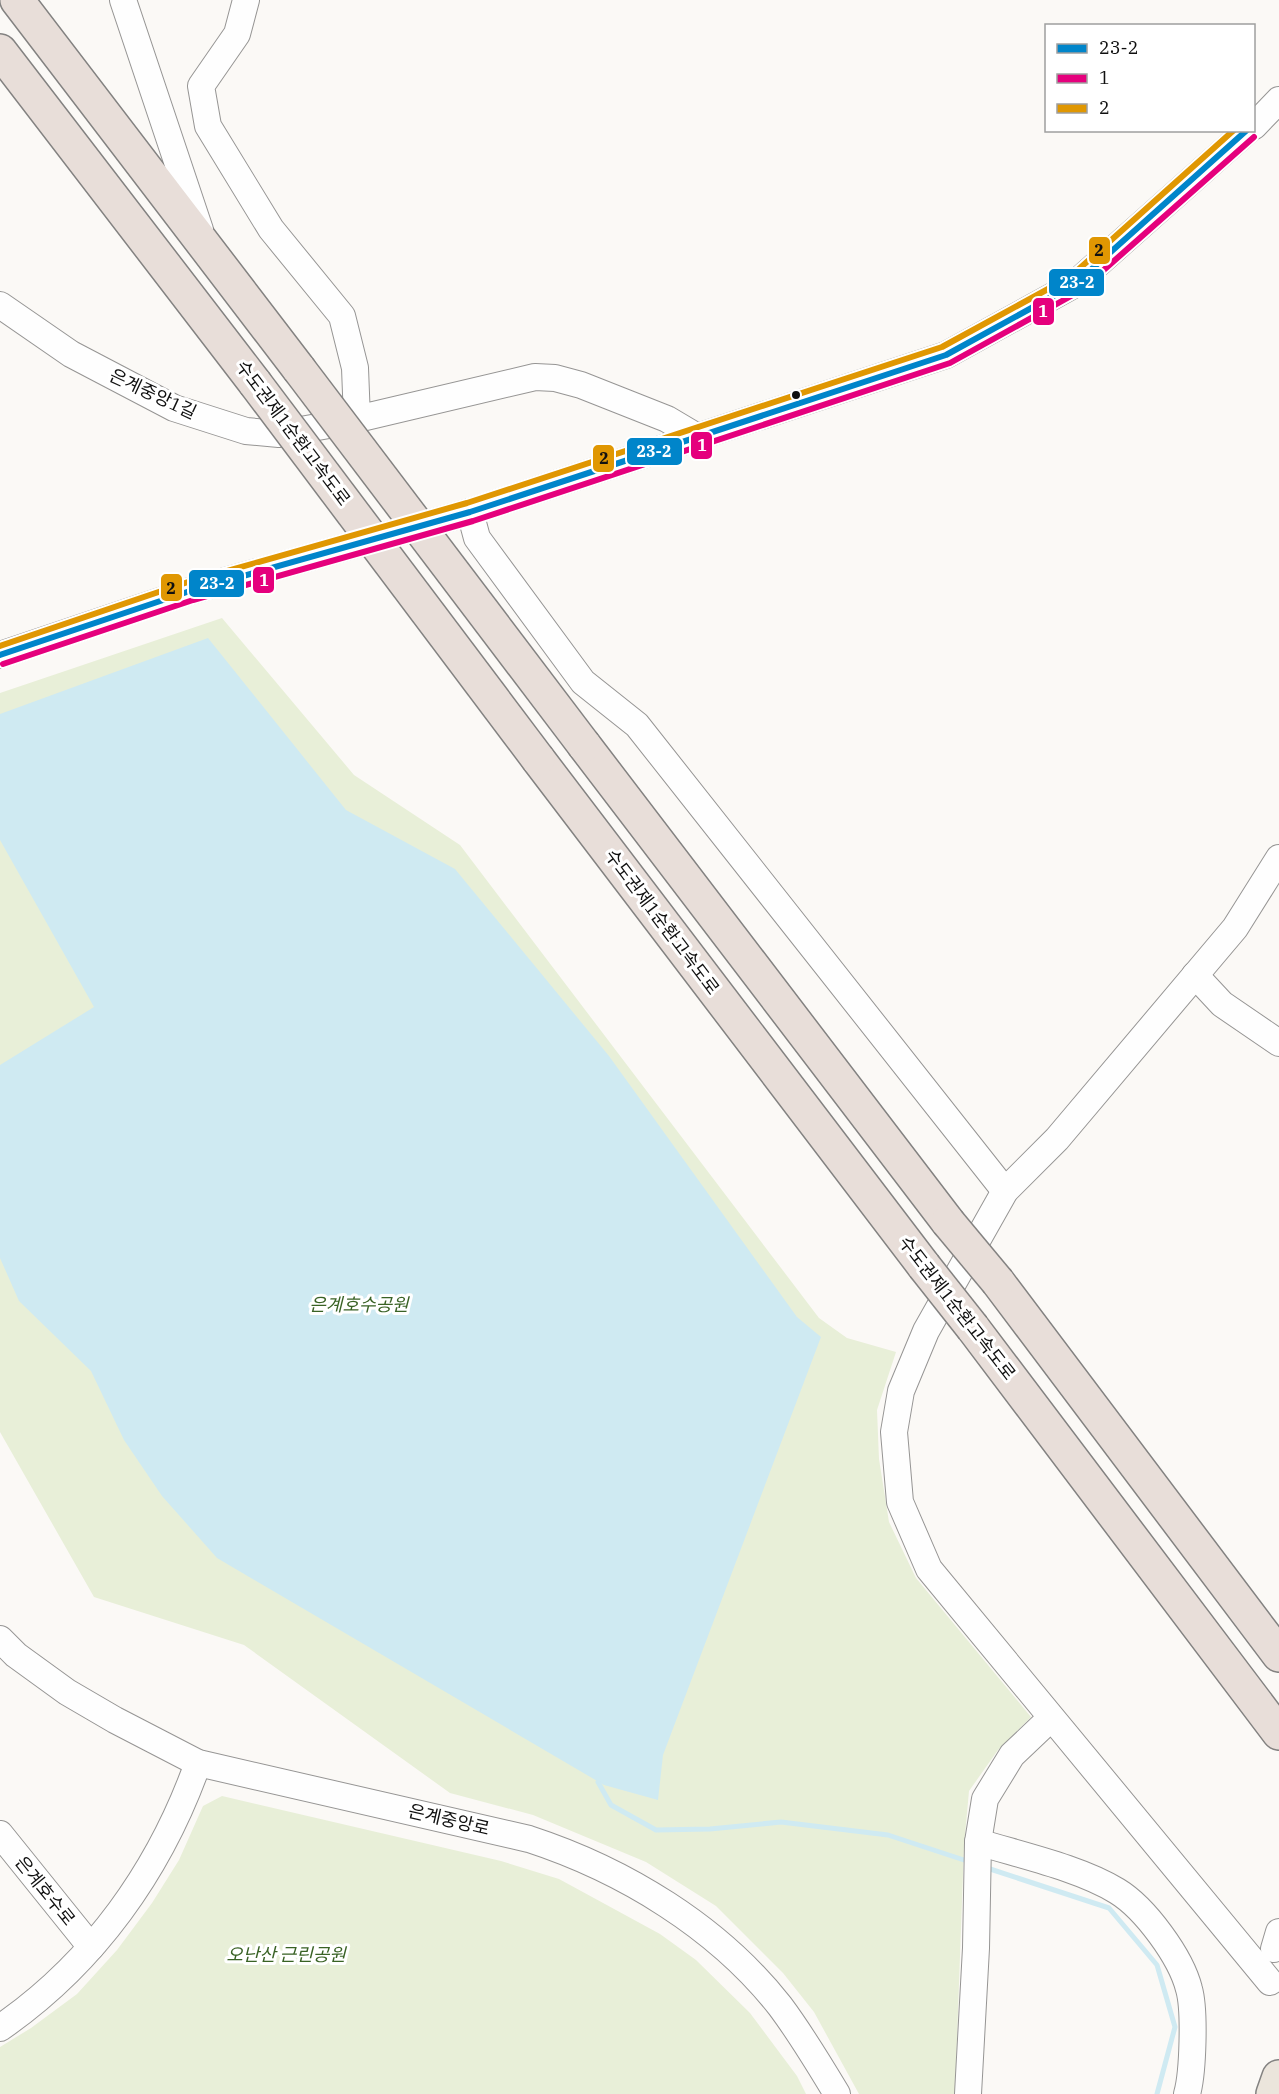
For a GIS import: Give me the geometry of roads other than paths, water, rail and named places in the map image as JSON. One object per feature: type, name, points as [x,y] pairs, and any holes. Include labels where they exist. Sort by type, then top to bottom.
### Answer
[{"type":"highway","points":[[17,0],[948,1222],[998,1282],[1279,1655]]},
{"type":"highway","points":[[44,0],[89,92]]},
{"type":"highway","name":"수도권제1순환고속도로","points":[[0,51],[255,383],[538,759],[1275,1726]]},
{"type":"highway","name":"수도권제1순환고속도로","points":[[0,93],[44,111]]},
{"type":"main road","points":[[1273,2094],[1279,2077]]},
{"type":"street","points":[[123,0],[204,245]]},
{"type":"street","points":[[246,0],[237,34],[201,86],[208,126],[271,229],[342,316],[355,369],[357,419]]},
{"type":"street","points":[[1255,125],[1279,99]]},
{"type":"street","points":[[0,655],[190,591],[470,512],[946,356],[1074,284],[1246,132]]},
{"type":"street","name":"은계중앙1길","points":[[0,305],[71,354],[174,408],[246,431],[279,434],[357,419],[535,377],[555,378],[582,385],[668,418],[699,438]]},
{"type":"street","points":[[470,512],[477,538],[583,682],[637,725],[1005,1191]]},
{"type":"street","points":[[1270,1983],[929,1569],[900,1502],[894,1432],[901,1391],[926,1331],[1005,1191],[1057,1139],[1235,928],[1279,858]]},
{"type":"street","points":[[1195,975],[1222,1004],[1279,1043]]},
{"type":"street","name":"은계중앙로","points":[[0,1640],[16,1655],[67,1692],[198,1763],[520,1837],[564,1850],[601,1867],[679,1913],[743,1967],[778,2004],[837,2094]]},
{"type":"street","points":[[968,2094],[978,1845],[985,1799],[1012,1755],[1051,1718]]},
{"type":"street","points":[[0,2028],[40,1999],[92,1947],[127,1904],[164,1846],[183,1806],[198,1763]]},
{"type":"street","name":"은계호수로","points":[[0,1834],[92,1947]]},
{"type":"street","points":[[978,1845],[1075,1873],[1118,1891],[1159,1928],[1190,1989],[1193,2074],[1187,2094]]},
{"type":"water","name":"은계호수공원","points":[[208,638],[346,810],[455,869],[609,1056],[797,1317],[821,1337],[663,1755],[658,1800],[604,1785],[217,1558],[162,1496],[124,1440],[91,1371],[19,1301],[0,1258],[0,1065],[94,1007],[0,840],[0,714]]},
{"type":"waterway","points":[[598,1782],[611,1805],[656,1830],[710,1829],[781,1822],[888,1835],[970,1862]]},
{"type":"waterway","points":[[984,1867],[1109,1908],[1157,1965],[1175,2027],[1157,2094]]},
{"type":"park label","name":"오난산 근린공원","points":[[286,1955]]}]
